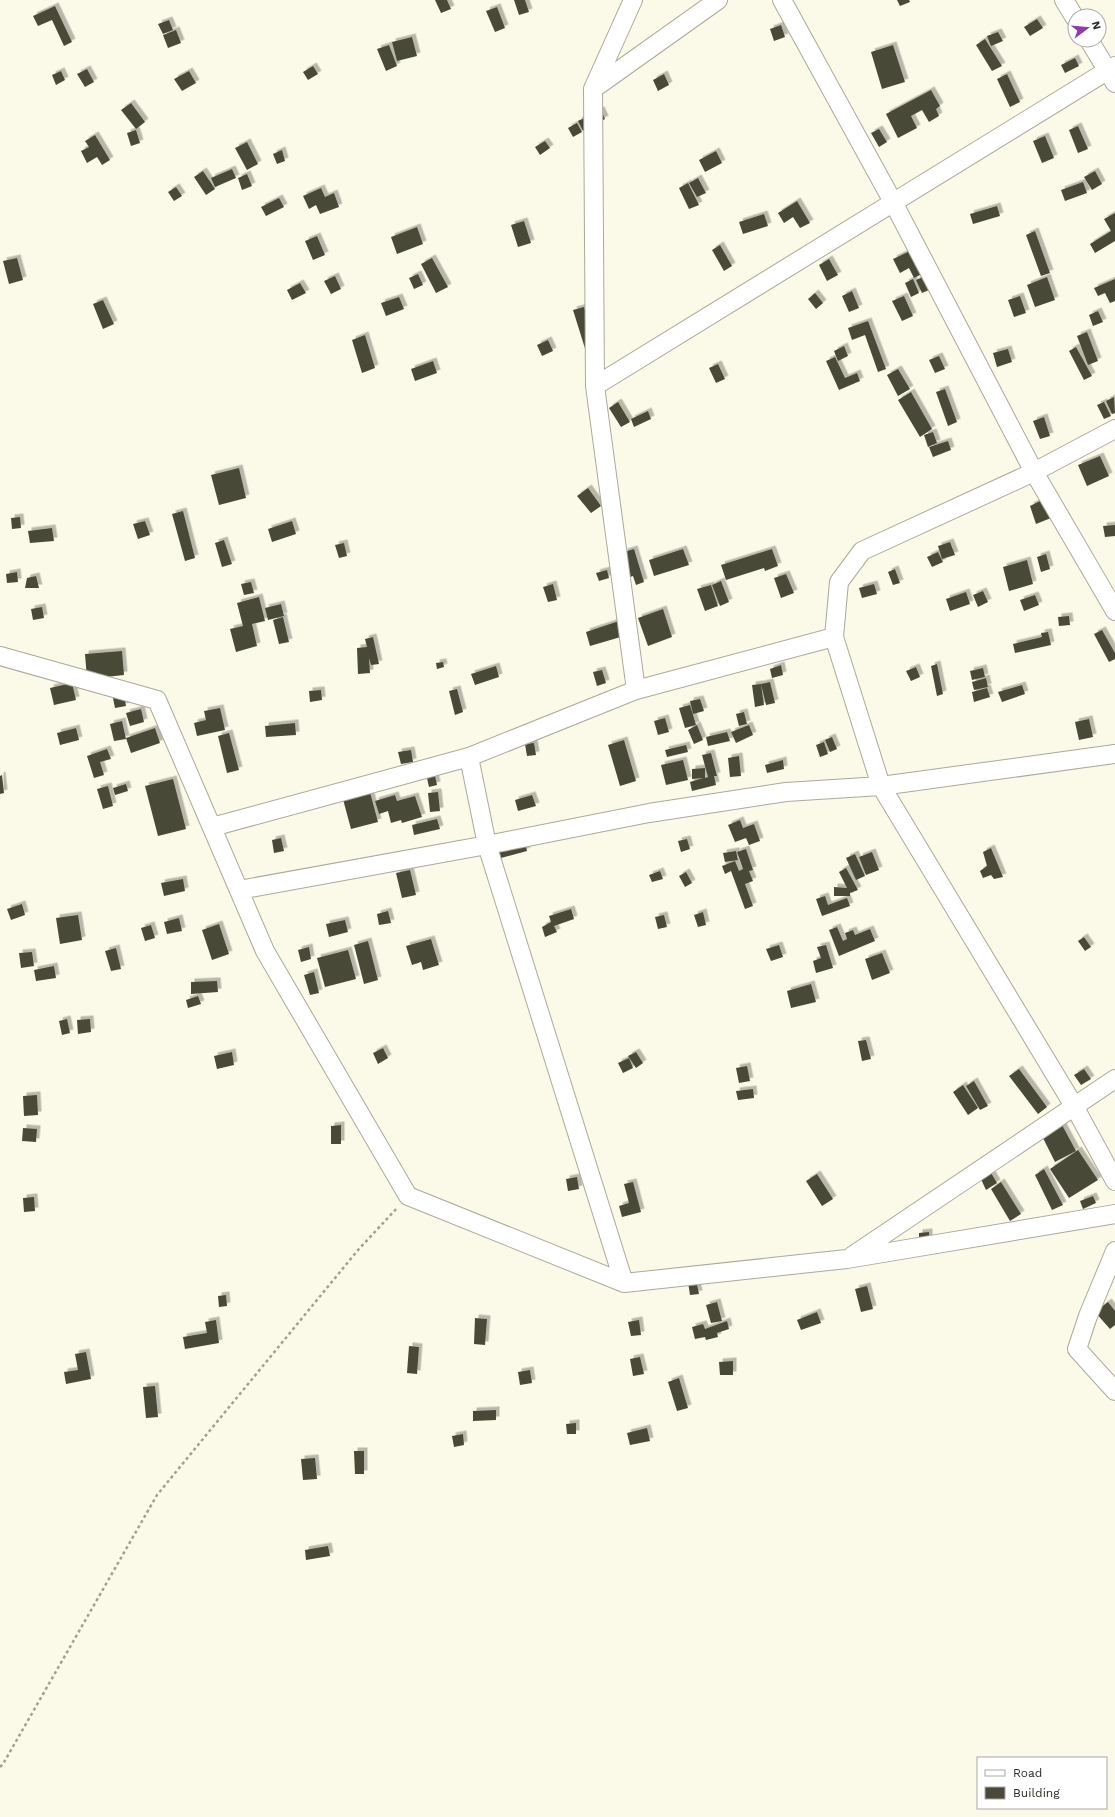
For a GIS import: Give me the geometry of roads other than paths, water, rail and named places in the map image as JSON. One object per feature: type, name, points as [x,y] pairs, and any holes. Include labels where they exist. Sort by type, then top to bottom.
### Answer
[{"type":"street","points":[[633,0],[593,89],[595,386],[636,690]]},
{"type":"street","points":[[593,89],[718,0]]},
{"type":"street","points":[[782,0],[892,202],[1034,472],[1115,611]]},
{"type":"street","points":[[595,386],[892,202],[1112,73],[1094,48]]},
{"type":"street","points":[[1115,429],[1034,472],[862,551],[839,582],[834,637],[881,786],[1074,1106],[1115,1181]]},
{"type":"street","points":[[212,827],[469,757],[636,690],[834,637]]},
{"type":"street","points":[[0,656],[157,700],[265,951],[408,1196],[624,1283],[847,1259],[1115,1214]]},
{"type":"street","points":[[239,890],[487,845],[649,813],[779,793],[881,786],[1115,754]]},
{"type":"street","points":[[469,757],[487,845],[624,1283]]},
{"type":"street","points":[[847,1259],[1115,1079]]},
{"type":"street","points":[[1115,1251],[1088,1316],[1077,1349],[1115,1390]]}]
